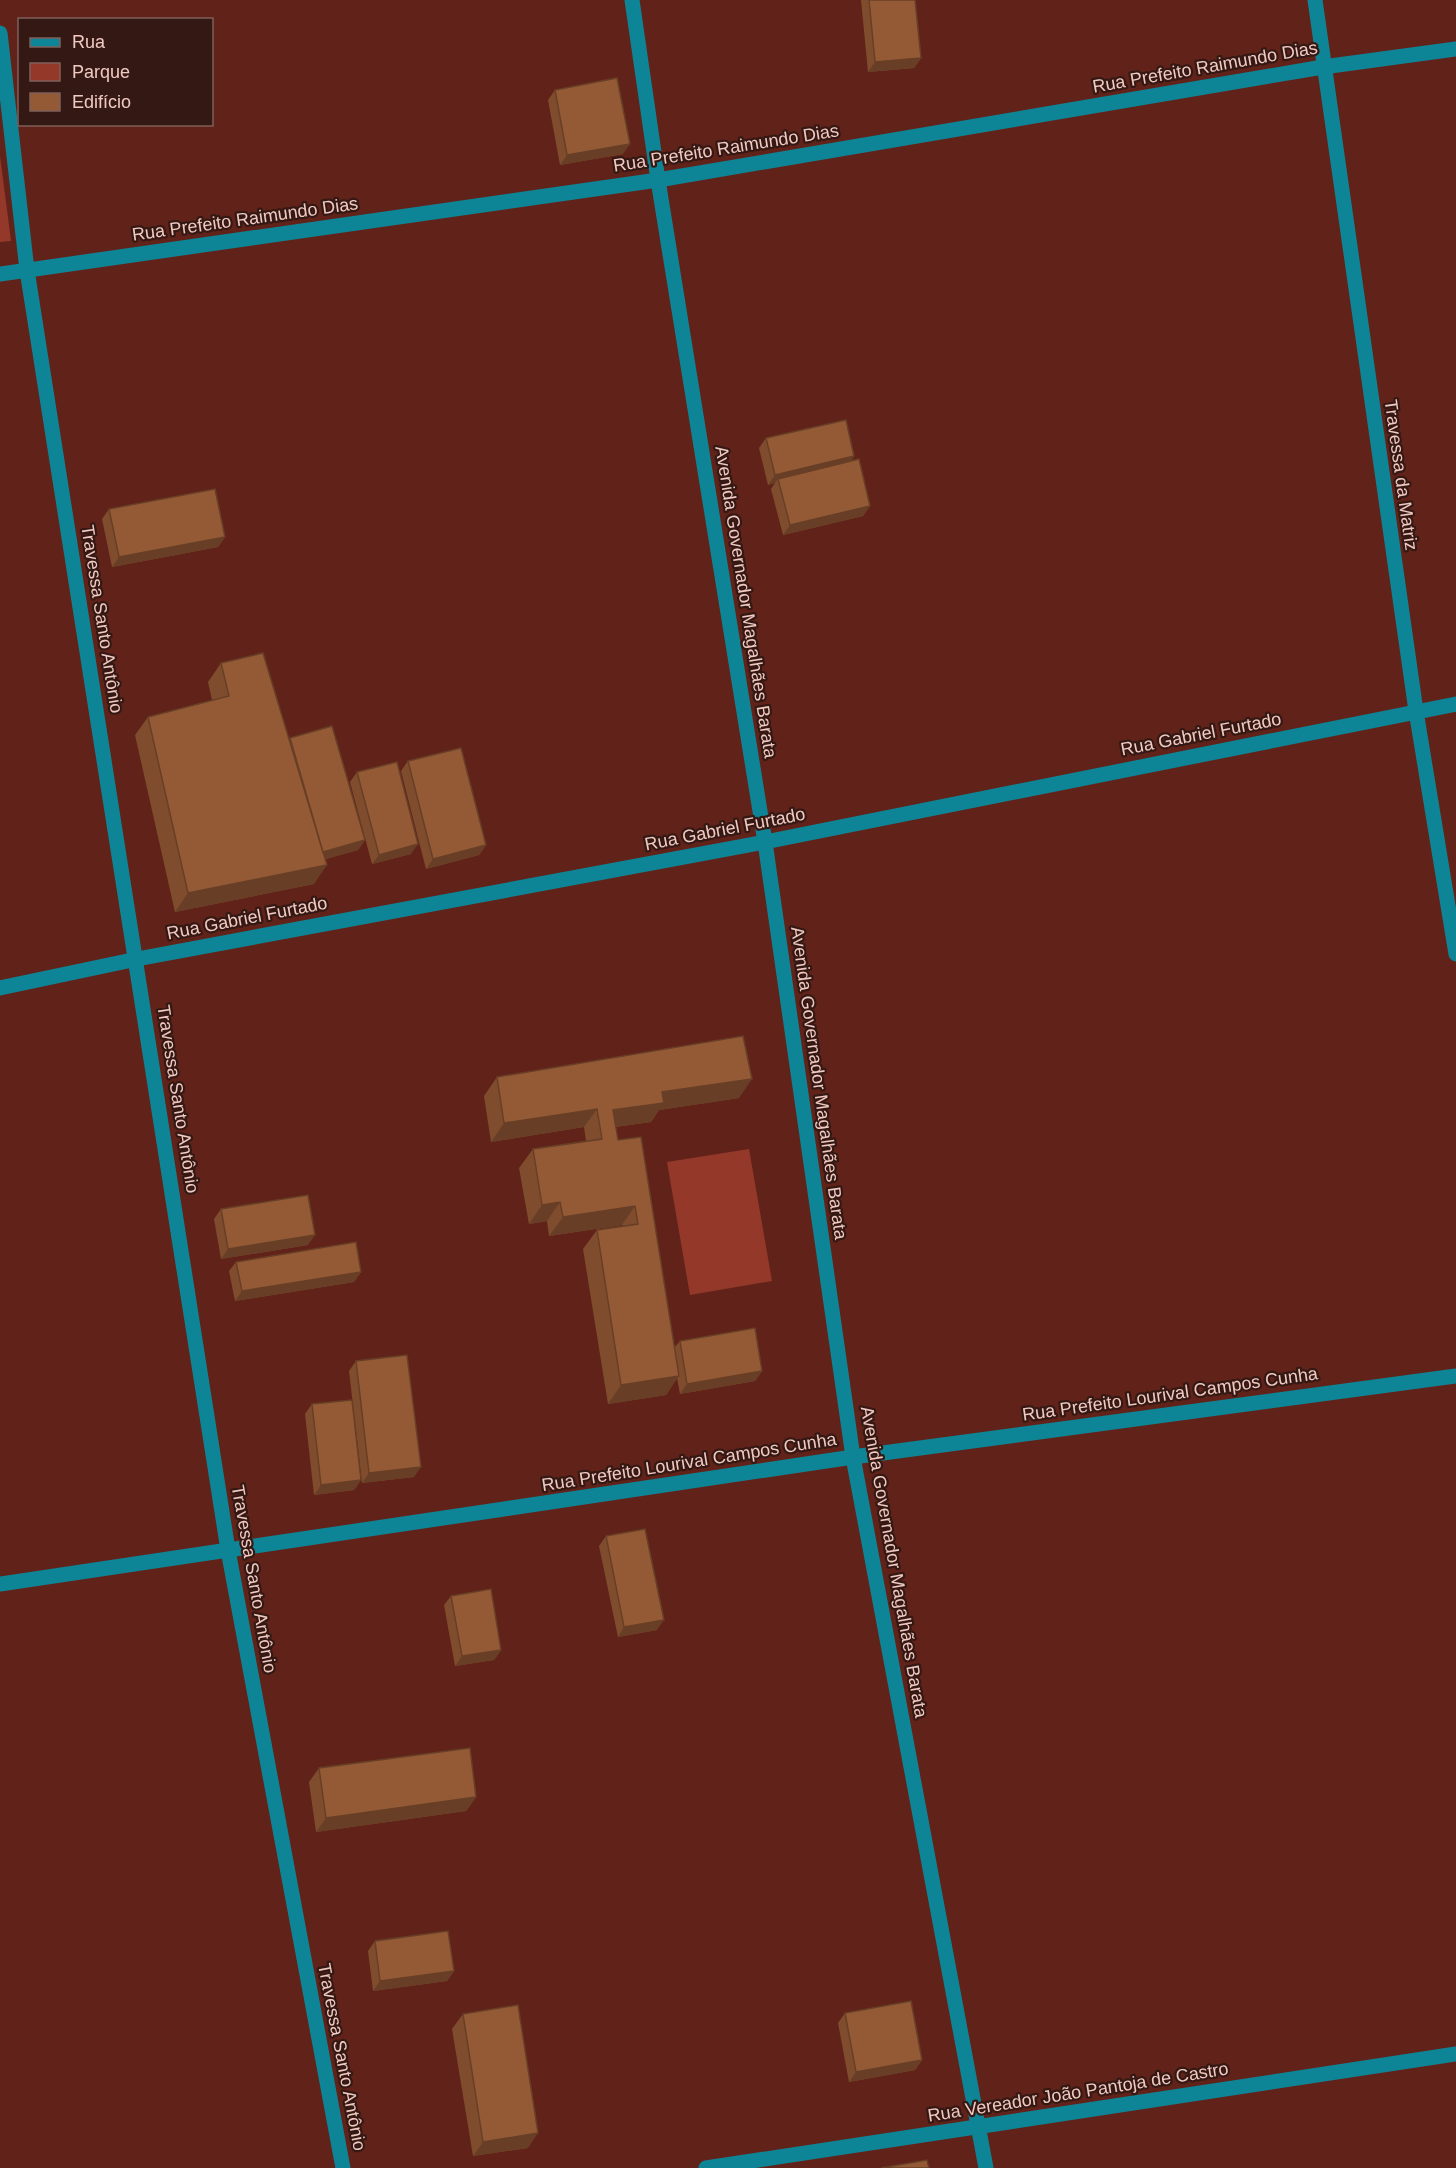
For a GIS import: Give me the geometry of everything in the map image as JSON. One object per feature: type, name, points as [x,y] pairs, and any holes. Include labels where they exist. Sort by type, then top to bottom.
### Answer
[{"type":"street","name":"Avenida Governador Magalhães Barata","points":[[632,0],[658,180],[765,842],[853,1457],[980,2126],[986,2168]]},
{"type":"street","name":"Travessa da Matriz","points":[[1315,0],[1416,711],[1456,954]]},
{"type":"street","name":"Travessa Santo Antônio","points":[[0,33],[27,270],[228,1550],[343,2168]]},
{"type":"street","name":"Rua Prefeito Raimundo Dias","points":[[0,274],[658,180],[1323,67],[1456,49]]},
{"type":"street","name":"Rua Gabriel Furtado","points":[[0,988],[137,959],[765,842],[1456,704]]},
{"type":"street","name":"Rua Prefeito Lourival Campos Cunha","points":[[0,1584],[853,1457],[1456,1376]]},
{"type":"street","name":"Rua Vereador João Pantoja de Castro","points":[[706,2168],[1456,2054]]},
{"type":"green space","points":[[0,156],[11,241],[0,242]]},
{"type":"green space","points":[[749,1149],[772,1281],[690,1295],[667,1162]]},
{"type":"building","points":[[869,0],[915,0],[921,58],[875,62]]},
{"type":"building","points":[[617,78],[630,144],[567,155],[555,90]]},
{"type":"building","points":[[846,420],[854,456],[775,475],[766,438]]},
{"type":"building","points":[[859,459],[870,506],[790,525],[778,479]]},
{"type":"building","points":[[215,489],[225,537],[119,557],[109,509]]},
{"type":"building","points":[[263,653],[327,865],[188,893],[148,717],[229,696],[221,663]]},
{"type":"building","points":[[332,726],[365,840],[323,852],[290,738]]},
{"type":"building","points":[[461,748],[486,845],[433,859],[408,761]]},
{"type":"building","points":[[397,762],[418,844],[379,855],[357,772]]},
{"type":"building","points":[[743,1036],[752,1079],[662,1092],[664,1103],[613,1110],[618,1140],[641,1137],[679,1376],[621,1385],[597,1230],[638,1224],[635,1206],[563,1217],[560,1202],[542,1205],[533,1149],[602,1139],[597,1109],[504,1123],[497,1077]]},
{"type":"building","points":[[308,1195],[315,1235],[228,1249],[221,1209]]},
{"type":"building","points":[[356,1242],[361,1272],[242,1291],[236,1262]]},
{"type":"building","points":[[755,1328],[762,1371],[687,1384],[680,1341]]},
{"type":"building","points":[[407,1355],[421,1467],[369,1473],[356,1361]]},
{"type":"building","points":[[352,1400],[361,1480],[321,1485],[312,1404]]},
{"type":"building","points":[[645,1529],[664,1620],[624,1627],[606,1536]]},
{"type":"building","points":[[491,1589],[501,1650],[462,1656],[451,1596]]},
{"type":"building","points":[[470,1748],[476,1797],[326,1818],[319,1768]]},
{"type":"building","points":[[448,1931],[454,1971],[380,1981],[375,1941]]},
{"type":"building","points":[[911,2001],[922,2060],[856,2072],[845,2013]]},
{"type":"building","points":[[518,2005],[538,2133],[483,2142],[463,2014]]},
{"type":"building","points":[[927,2160],[929,2168],[881,2168]]}]
